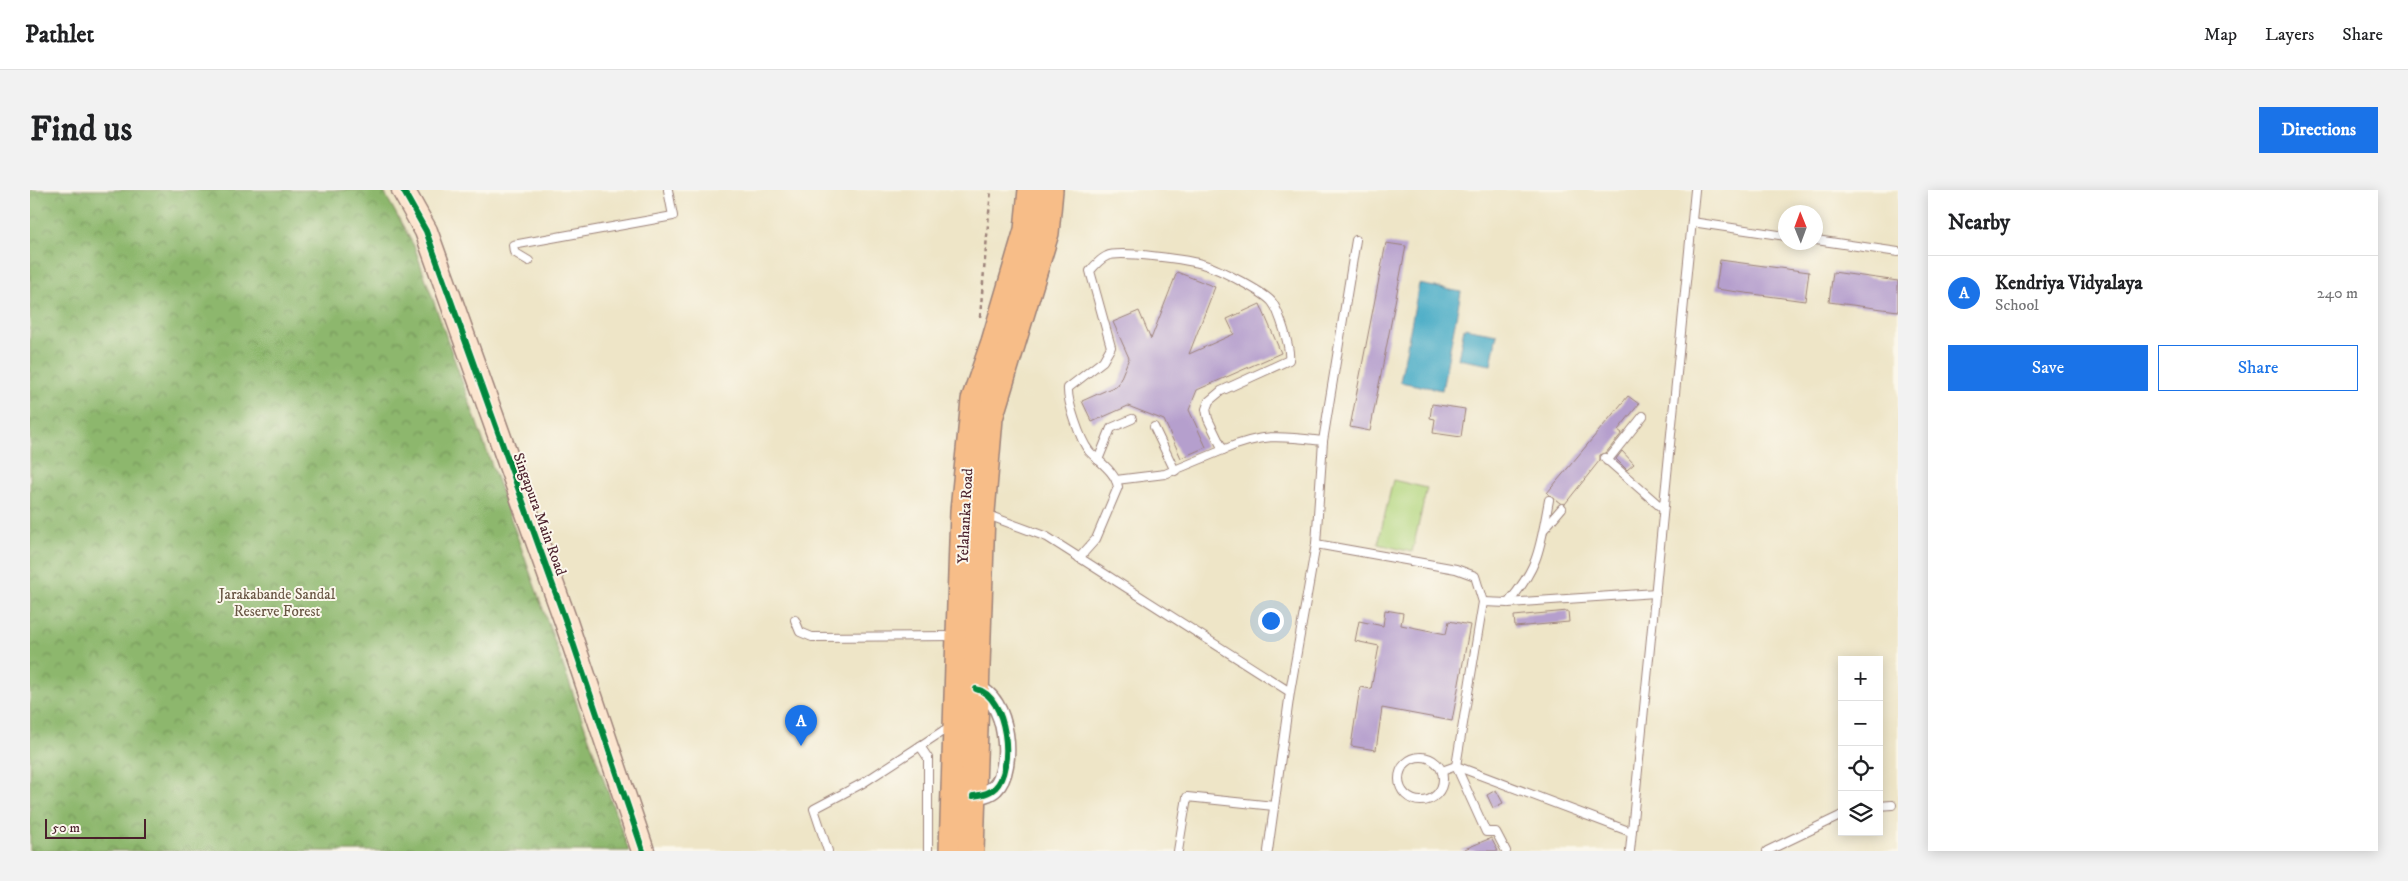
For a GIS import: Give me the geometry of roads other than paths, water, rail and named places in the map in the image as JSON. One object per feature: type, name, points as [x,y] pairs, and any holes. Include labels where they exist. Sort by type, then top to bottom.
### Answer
[{"type":"main road","name":"Yelahanka Road","points":[[971,851],[976,689],[973,512],[974,400],[994,342],[1028,230],[1031,190]]},
{"type":"main road","name":"Yelahanka Road","points":[[952,851],[959,636],[973,512],[990,418],[1046,233],[1050,190]]},
{"type":"street","name":"Singapura Main Road","points":[[403,190],[426,232],[566,622],[643,851]]},
{"type":"lane","points":[[529,261],[514,252],[513,245],[673,216],[668,190]]},
{"type":"lane","points":[[1630,851],[1656,592],[1662,508],[1695,190]]},
{"type":"lane","points":[[1692,222],[1778,235]]},
{"type":"lane","points":[[1268,851],[1290,692],[1316,544],[1323,441],[1356,240]]},
{"type":"lane","points":[[1823,241],[1898,252]]},
{"type":"lane","points":[[1080,558],[1096,539],[1118,487],[1116,480],[1088,449],[1067,398],[1068,388],[1103,361],[1111,347],[1090,271],[1102,259],[1117,253],[1205,265],[1264,294],[1272,302],[1288,344],[1289,360],[1221,391],[1209,401],[1206,409],[1208,419],[1223,450]]},
{"type":"lane","points":[[1643,416],[1606,459],[1662,508]]},
{"type":"lane","points":[[1098,460],[1111,428],[1132,419]]},
{"type":"lane","points":[[1154,427],[1175,471]]},
{"type":"lane","points":[[1116,480],[1150,478],[1175,471],[1246,440],[1268,436],[1323,441]]},
{"type":"lane","points":[[1508,603],[1525,583],[1539,555],[1549,500]]},
{"type":"lane","points":[[1544,530],[1562,508]]},
{"type":"lane","points":[[973,512],[1047,537],[1290,692]]},
{"type":"lane","points":[[1316,544],[1456,568],[1475,576],[1483,602],[1456,766],[1486,832],[1496,832],[1506,851]]},
{"type":"lane","points":[[1483,602],[1508,603],[1656,592]]},
{"type":"lane","points":[[795,620],[800,632],[812,638],[959,636]]},
{"type":"lane","points":[[828,851],[814,809],[863,783],[957,722]]},
{"type":"lane","points":[[920,746],[928,758],[928,851]]},
{"type":"lane","points":[[1417,757],[1433,759],[1442,771],[1443,785],[1435,797],[1429,800],[1414,801],[1403,792],[1400,786],[1400,771],[1404,764],[1417,757]]},
{"type":"lane","points":[[1442,771],[1456,766],[1632,832]]},
{"type":"lane","points":[[1178,851],[1186,796],[1274,806]]},
{"type":"lane","points":[[1883,806],[1892,805]]},
{"type":"lane","points":[[1767,851],[1838,817]]},
{"type":"water","points":[[1419,284],[1461,292],[1442,390],[1400,382]]},
{"type":"water","points":[[1464,328],[1497,334],[1491,365],[1458,359]]},
{"type":"place","name":"Kendriya Vidyalaya","points":[[801,746]]},
{"type":"park label","name":"Jarakabande Sandal Reserve Forest","points":[[277,602]]}]
